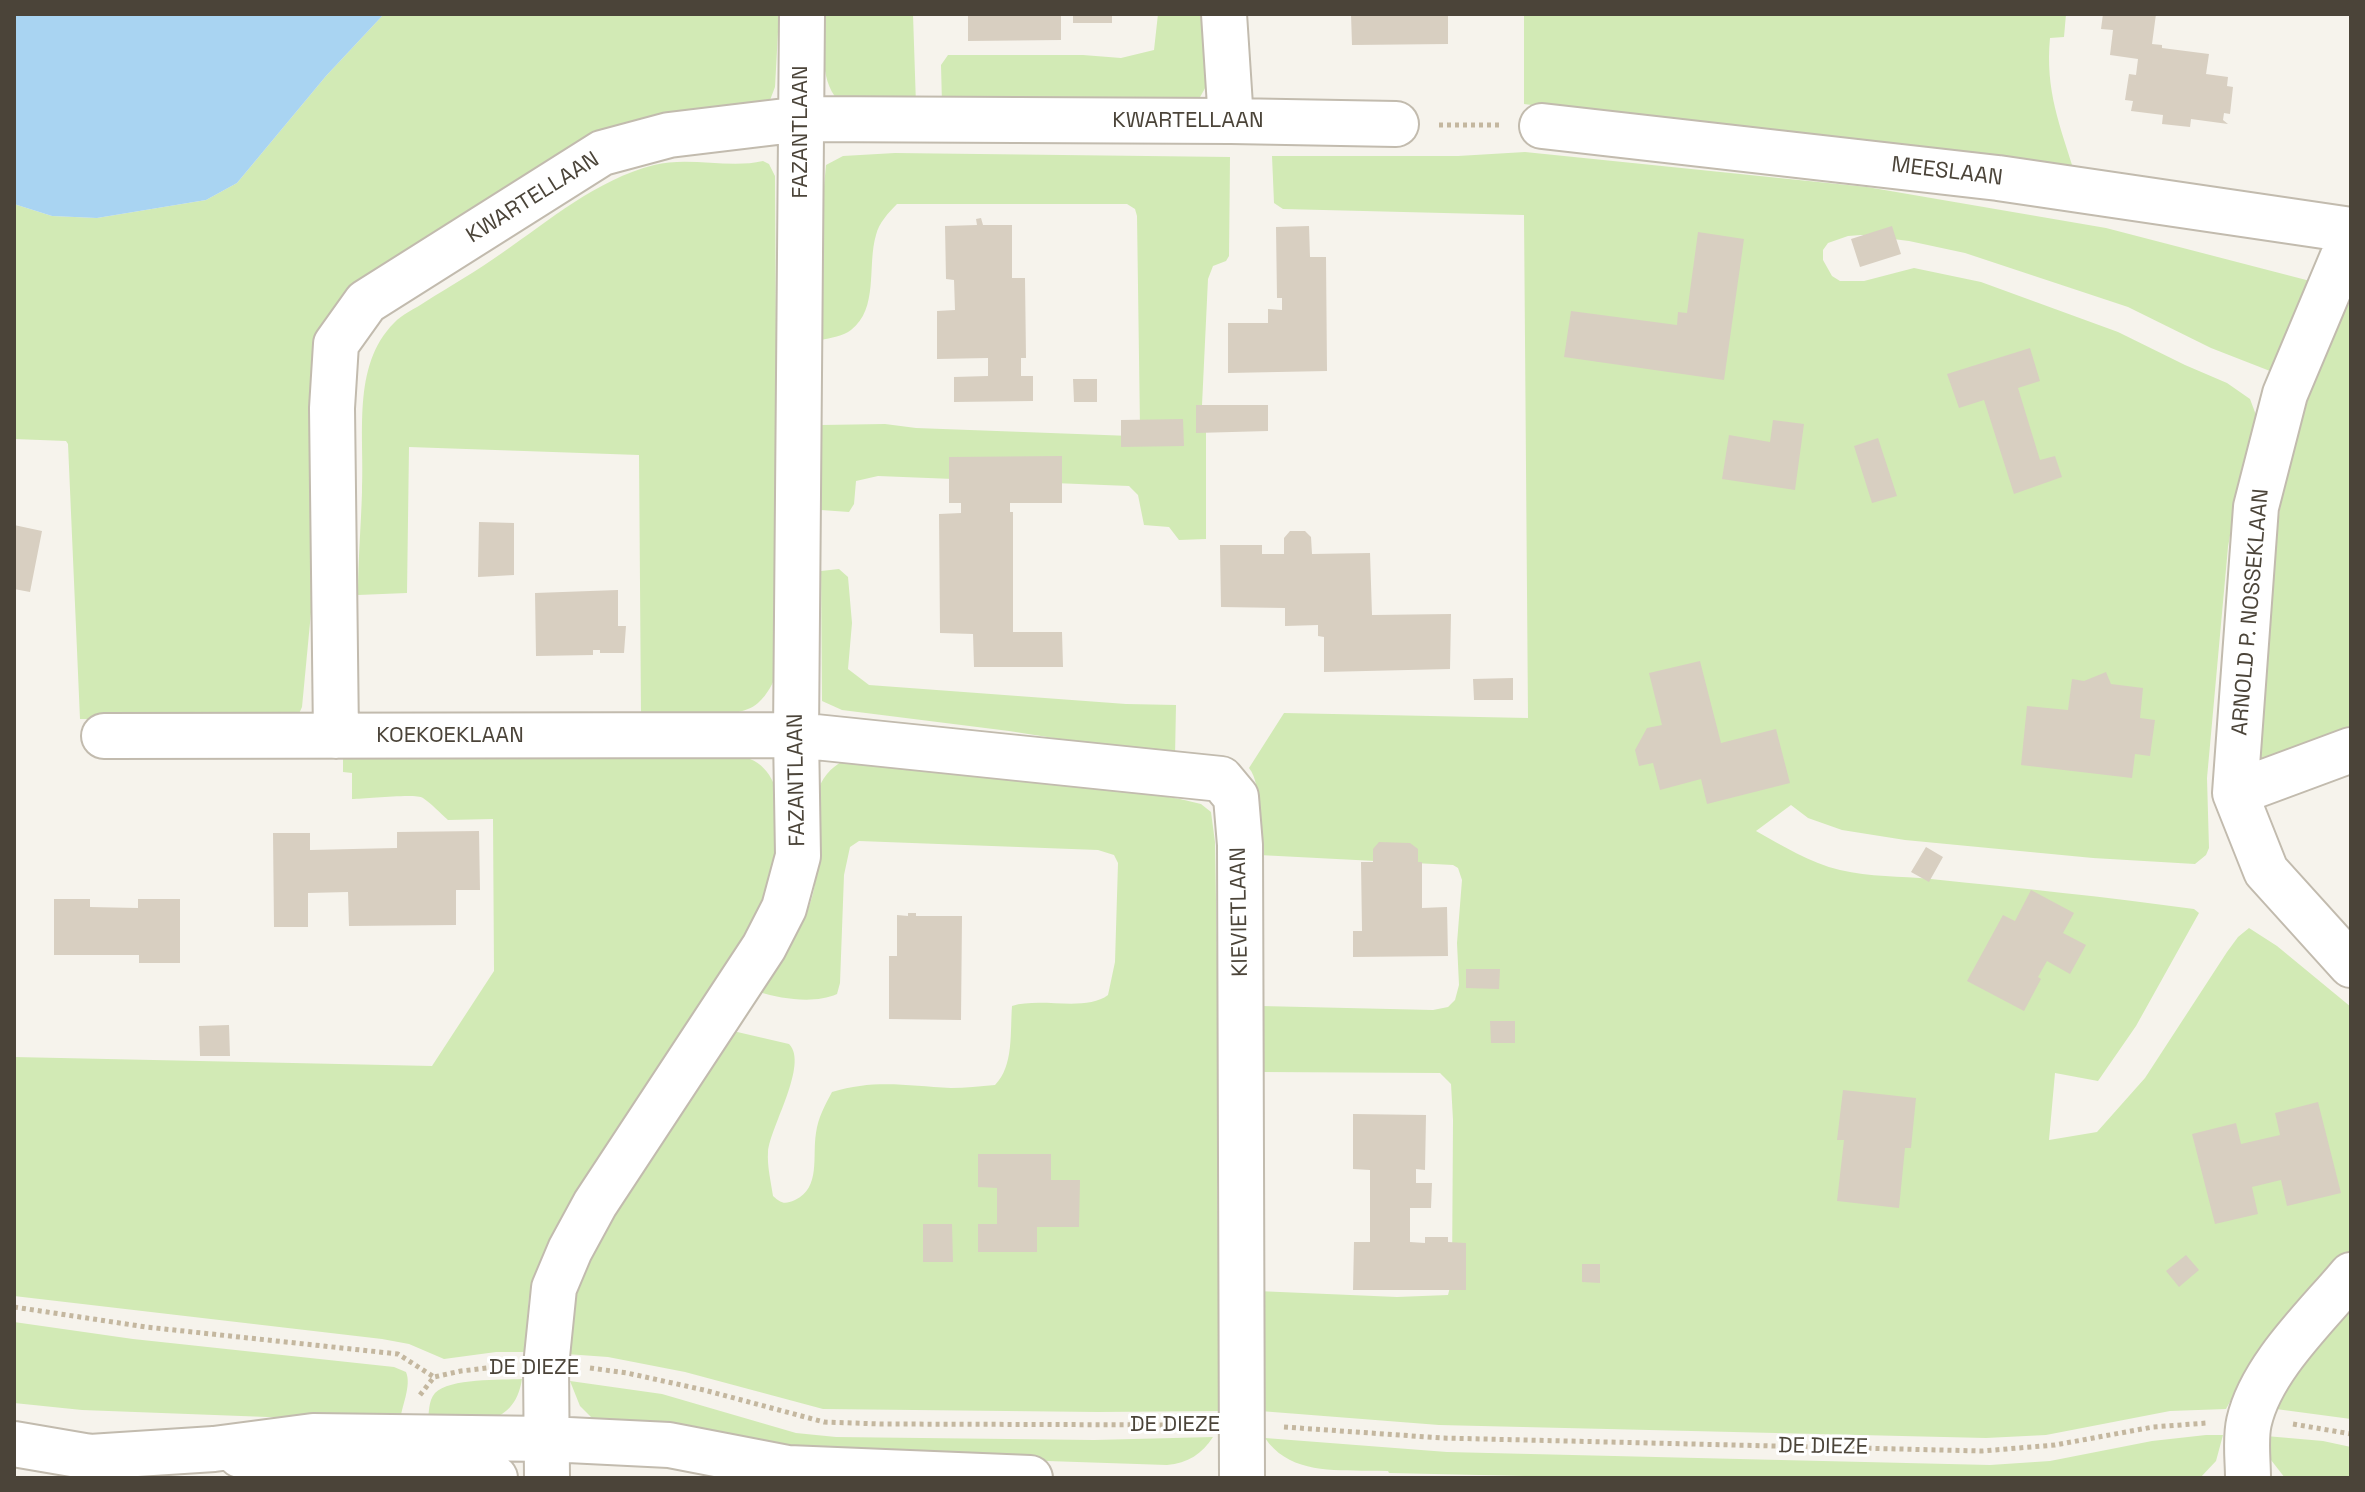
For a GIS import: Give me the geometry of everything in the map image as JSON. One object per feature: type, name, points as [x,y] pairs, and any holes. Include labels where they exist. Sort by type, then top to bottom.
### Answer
[{"type":"street","name":"FAZANTLAAN","points":[[547,1458],[546,1366],[554,1288],[595,1204],[764,947],[784,908],[798,856],[796,735],[802,14]]},
{"type":"street","points":[[1224,14],[1231,121]]},
{"type":"street","name":"KWARTELLAAN","points":[[336,736],[332,408],[336,344],[366,302],[602,153],[669,135],[802,119],[1396,124]]},
{"type":"street","name":"MEESLAAN","points":[[1542,126],[1998,178],[2351,230]]},
{"type":"street","name":"ARNOLD P. NOSSEKLAAN","points":[[2351,237],[2285,394],[2256,507],[2235,793],[2266,871],[2351,965]]},
{"type":"street","name":"KOEKOEKLAAN","points":[[104,736],[796,735]]},
{"type":"street","name":"KIEVIETLAAN","points":[[796,735],[1221,779],[1236,797],[1240,845],[1242,1478]]},
{"type":"street","points":[[2235,793],[2351,750]]},
{"type":"street","points":[[2248,1478],[2249,1423],[2262,1391],[2280,1360],[2351,1275]]},
{"type":"street","points":[[14,1444],[90,1457],[214,1449],[313,1436],[547,1458],[669,1445],[788,1468],[1030,1478]]},
{"type":"street","points":[[214,1449],[309,1471],[495,1478]]},
{"type":"street","points":[[706,1478],[788,1468]]},
{"type":"path","points":[[1396,124],[1542,126]]},
{"type":"path","name":"DE DIEZE","points":[[14,1307],[146,1327],[398,1354],[434,1377],[491,1367],[546,1366],[627,1373],[824,1422],[1244,1425],[1442,1438],[1982,1451],[2055,1445],[2153,1427],[2249,1423],[2324,1427],[2351,1434]]},
{"type":"green space","points":[[384,14],[779,14],[775,87],[767,108],[640,121],[345,307],[315,529],[312,602],[302,707],[298,716],[292,719],[80,719],[68,444],[66,441],[14,439],[14,204],[52,216],[97,218],[206,200],[237,183],[326,76]]},
{"type":"green space","points":[[825,14],[913,14],[916,105],[838,100],[825,71]]},
{"type":"green space","points":[[1158,14],[1204,14],[1209,81],[1199,99],[1161,104],[942,104],[941,65],[948,55],[1121,58],[1154,50]]},
{"type":"green space","points":[[1524,14],[2066,14],[2064,37],[2050,38],[2049,57],[2055,108],[2075,174],[1524,104]]},
{"type":"green space","points":[[1525,152],[1867,187],[2106,228],[2314,282],[2270,371],[2211,348],[2128,307],[1965,253],[1861,235],[1828,243],[1823,250],[1823,260],[1832,276],[1840,281],[1864,281],[1914,268],[1981,282],[2118,332],[2227,383],[2250,399],[2256,415],[2242,467],[2228,547],[2207,778],[2209,848],[2195,864],[2093,858],[1905,840],[1842,830],[1808,818],[1791,805],[1756,831],[1807,859],[1851,872],[2096,897],[2194,909],[2199,913],[2136,1026],[2098,1081],[2055,1073],[2049,1140],[2097,1132],[2145,1078],[2227,952],[2249,928],[2277,946],[2351,1007],[2351,1257],[2241,1382],[2226,1409],[2170,1411],[2046,1435],[1986,1438],[1439,1425],[1260,1411],[1257,1291],[1397,1297],[1448,1295],[1452,1279],[1453,1120],[1451,1084],[1440,1073],[1262,1072],[1261,1006],[1433,1010],[1448,1007],[1455,1000],[1459,985],[1457,943],[1462,880],[1458,868],[1453,865],[1259,855],[1258,797],[1249,768],[1284,713],[1528,718],[1524,215],[1283,209],[1274,203],[1272,156],[1458,156]]},
{"type":"green space","points":[[895,153],[1230,157],[1229,256],[1226,261],[1213,266],[1208,279],[1202,405],[1206,424],[1206,539],[1179,540],[1169,527],[1144,525],[1138,495],[1129,486],[878,476],[856,481],[854,504],[849,512],[821,510],[821,425],[885,424],[916,428],[1131,436],[1140,428],[1137,216],[1135,209],[1127,204],[897,204],[877,231],[869,299],[860,321],[845,334],[821,340],[822,207],[826,165],[843,156]]},
{"type":"green space","points":[[763,161],[769,164],[775,176],[778,671],[762,700],[748,709],[720,715],[641,714],[639,455],[409,447],[407,593],[358,595],[363,403],[371,360],[380,340],[394,323],[493,260],[574,202],[613,180],[667,163],[737,164]]},
{"type":"green space","points":[[2351,299],[2351,735],[2256,765],[2260,674],[2287,451],[2328,345]]},
{"type":"green space","points":[[839,569],[848,577],[852,623],[848,669],[869,685],[1176,705],[1175,757],[1009,731],[842,710],[822,701],[821,571]]},
{"type":"green space","points":[[891,751],[1180,799],[1201,804],[1211,812],[1215,842],[1222,1411],[823,1409],[685,1372],[608,1357],[566,1354],[569,1304],[581,1263],[733,1031],[789,1044],[794,1053],[792,1080],[768,1152],[773,1196],[785,1203],[803,1195],[809,1188],[814,1171],[817,1127],[832,1092],[877,1084],[951,1088],[995,1085],[1008,1059],[1012,1006],[1088,1003],[1108,995],[1115,962],[1118,863],[1114,855],[1098,850],[859,841],[850,847],[844,875],[837,994],[819,999],[798,999],[759,992],[791,943],[810,903],[817,865],[818,790],[824,779],[831,770],[847,760]]},
{"type":"green space","points":[[731,754],[750,759],[764,768],[779,800],[781,839],[774,892],[529,1297],[525,1352],[496,1352],[444,1359],[409,1344],[382,1339],[14,1296],[14,1057],[432,1066],[494,971],[493,819],[448,820],[419,797],[352,799],[352,773],[343,772],[343,755]]},
{"type":"green space","points":[[2351,1301],[2351,1419],[2276,1409],[2289,1382]]},
{"type":"green space","points":[[14,1322],[133,1339],[394,1367],[406,1372],[407,1390],[400,1422],[82,1410],[14,1403]]},
{"type":"green space","points":[[522,1379],[510,1408],[499,1416],[473,1423],[428,1424],[431,1400],[442,1388],[476,1381]]},
{"type":"green space","points":[[570,1381],[662,1394],[796,1433],[836,1437],[1094,1440],[1213,1437],[1194,1457],[1167,1465],[838,1454],[597,1423],[580,1406]]},
{"type":"green space","points":[[2223,1435],[2216,1461],[2200,1478],[1615,1478],[1389,1473],[1320,1469],[1304,1465],[1276,1451],[1265,1438],[1447,1452],[1990,1465],[2050,1461],[2152,1441]]},
{"type":"green space","points":[[2266,1436],[2351,1447],[2351,1478],[2285,1478],[2271,1460]]},
{"type":"water","points":[[14,14],[384,14],[326,76],[237,183],[206,200],[97,218],[52,216],[14,204]]},
{"type":"building","points":[[968,14],[1061,14],[1061,40],[968,41]]},
{"type":"building","points":[[1073,14],[1112,14],[1112,23],[1073,23]]},
{"type":"building","points":[[1351,14],[1448,14],[1448,44],[1352,45]]},
{"type":"building","points":[[2103,14],[2156,14],[2152,44],[2209,54],[2206,74],[2228,77],[2227,86],[2233,87],[2230,114],[2224,113],[2223,120],[2228,124],[2191,119],[2190,127],[2162,124],[2163,115],[2131,111],[2133,101],[2125,100],[2129,74],[2136,75],[2138,59],[2110,55],[2113,30],[2101,29]]},
{"type":"building","points":[[981,218],[983,225],[1012,225],[1012,278],[1025,278],[1026,358],[1021,358],[1021,376],[1033,376],[1033,401],[954,402],[954,377],[988,376],[988,358],[937,359],[937,311],[955,310],[954,280],[946,279],[945,226],[977,225],[976,219]]},
{"type":"building","points":[[1309,226],[1310,257],[1326,257],[1327,371],[1228,373],[1228,323],[1268,323],[1268,309],[1282,310],[1282,298],[1277,298],[1276,227]]},
{"type":"building","points":[[1892,226],[1901,254],[1860,267],[1851,239]]},
{"type":"building","points":[[1698,232],[1744,239],[1724,380],[1564,357],[1571,311],[1677,325],[1678,312],[1687,313]]},
{"type":"building","points":[[2030,348],[2040,381],[2018,388],[2040,460],[2055,456],[2062,477],[2014,494],[1984,400],[1959,408],[1947,374]]},
{"type":"building","points":[[1073,379],[1097,379],[1097,402],[1074,402]]},
{"type":"building","points":[[1196,405],[1268,405],[1268,431],[1196,433]]},
{"type":"building","points":[[1183,419],[1184,446],[1121,447],[1121,420]]},
{"type":"building","points":[[1773,420],[1804,424],[1795,490],[1722,479],[1729,435],[1770,442]]},
{"type":"building","points":[[1878,438],[1897,496],[1872,503],[1854,446]]},
{"type":"building","points":[[1062,456],[1062,503],[1010,503],[1010,512],[1013,512],[1013,632],[1062,632],[1063,667],[974,667],[973,634],[940,633],[939,514],[961,513],[961,503],[949,503],[949,457]]},
{"type":"building","points":[[479,522],[514,523],[514,575],[478,577]]},
{"type":"building","points":[[14,525],[42,531],[30,592],[14,589]]},
{"type":"building","points":[[1290,531],[1305,531],[1311,537],[1312,554],[1370,553],[1372,615],[1451,614],[1450,669],[1324,672],[1324,637],[1318,636],[1318,625],[1285,626],[1285,608],[1221,607],[1220,545],[1262,545],[1262,554],[1284,554],[1284,538]]},
{"type":"building","points":[[618,590],[618,626],[626,626],[624,653],[593,650],[593,655],[536,656],[535,593]]},
{"type":"building","points":[[1700,661],[1721,743],[1776,729],[1790,783],[1707,804],[1701,779],[1660,790],[1653,763],[1639,766],[1635,750],[1647,728],[1662,725],[1649,673]]},
{"type":"building","points":[[2106,672],[2111,684],[2143,688],[2140,718],[2155,720],[2150,756],[2135,754],[2132,778],[2021,765],[2027,706],[2068,710],[2072,679],[2084,681]]},
{"type":"building","points":[[1513,678],[1513,700],[1474,700],[1473,679]]},
{"type":"building","points":[[479,831],[480,890],[456,890],[456,925],[349,926],[348,892],[308,893],[308,927],[274,927],[273,833],[310,833],[310,850],[397,848],[397,832]]},
{"type":"building","points":[[1379,842],[1410,843],[1418,849],[1418,862],[1422,862],[1422,908],[1447,907],[1448,956],[1353,957],[1353,931],[1362,931],[1361,862],[1373,862],[1373,849]]},
{"type":"building","points":[[1926,847],[1943,857],[1929,882],[1911,872]]},
{"type":"building","points":[[2031,890],[2074,913],[2063,933],[2086,945],[2070,974],[2047,961],[2024,1011],[1967,981],[2003,915],[2015,921]]},
{"type":"building","points":[[54,899],[90,899],[90,907],[138,908],[138,899],[180,899],[180,963],[139,963],[139,955],[54,955]]},
{"type":"building","points":[[908,913],[916,913],[916,916],[962,916],[961,1020],[889,1019],[889,956],[897,956],[897,915],[908,916]]},
{"type":"building","points":[[1466,969],[1500,969],[1499,989],[1466,988]]},
{"type":"building","points":[[1490,1021],[1515,1021],[1515,1043],[1491,1043]]},
{"type":"building","points":[[229,1025],[230,1056],[200,1056],[199,1026]]},
{"type":"building","points":[[1843,1090],[1916,1098],[1911,1148],[1905,1148],[1899,1208],[1837,1201],[1844,1140],[1837,1140]]},
{"type":"building","points":[[2318,1102],[2341,1193],[2287,1206],[2281,1180],[2252,1187],[2258,1214],[2215,1224],[2192,1134],[2236,1123],[2241,1144],[2280,1135],[2275,1113]]},
{"type":"building","points":[[1353,1114],[1426,1115],[1425,1170],[1416,1169],[1416,1183],[1432,1183],[1431,1208],[1410,1208],[1410,1242],[1425,1243],[1425,1237],[1448,1237],[1448,1242],[1466,1243],[1466,1290],[1353,1290],[1354,1242],[1370,1242],[1370,1170],[1353,1169]]},
{"type":"building","points":[[978,1154],[1051,1154],[1051,1180],[1080,1180],[1079,1227],[1037,1227],[1037,1252],[978,1252],[978,1224],[997,1224],[997,1188],[978,1187]]},
{"type":"building","points":[[923,1224],[952,1224],[953,1262],[923,1262]]},
{"type":"building","points":[[2186,1255],[2199,1270],[2179,1287],[2166,1271]]},
{"type":"building","points":[[1582,1264],[1600,1264],[1600,1283],[1582,1282]]}]
